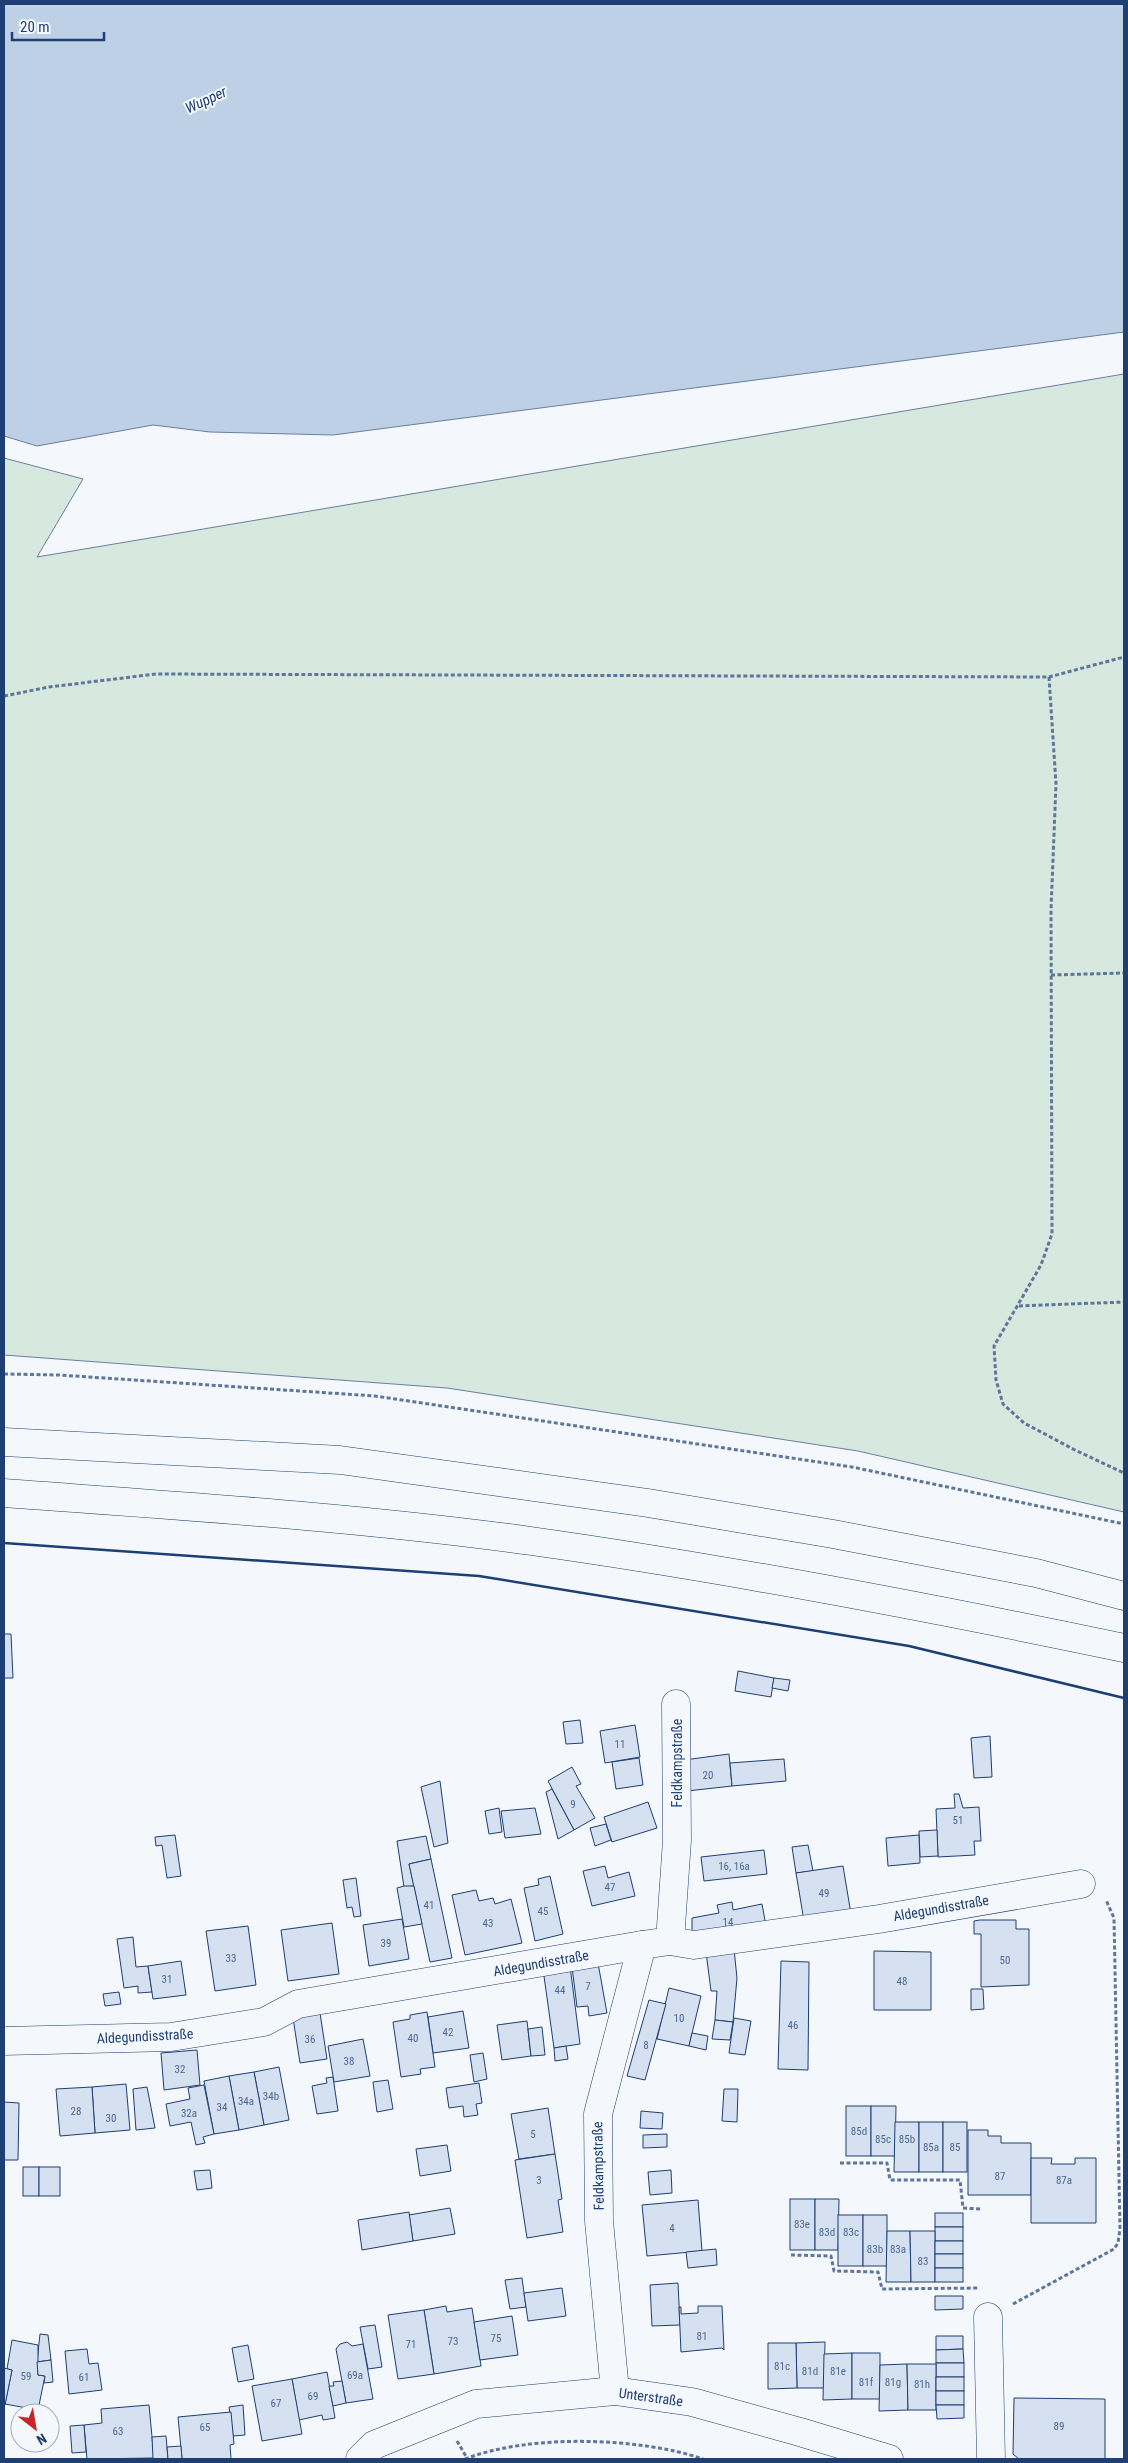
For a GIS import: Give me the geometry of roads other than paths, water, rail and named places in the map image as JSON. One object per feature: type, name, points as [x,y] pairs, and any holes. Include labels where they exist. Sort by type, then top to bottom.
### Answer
[{"type":"main road","points":[[4,1442],[360,1462],[648,1503],[833,1534],[1036,1572],[1124,1596]]},
{"type":"main road","points":[[4,1493],[305,1515],[530,1541],[823,1588],[1124,1648]]},
{"type":"main road","name":"Feldkampstraße","points":[[670,1941],[677,1840],[676,1704]]},
{"type":"main road","name":"Aldegundisstraße","points":[[4,2041],[171,2037],[264,2022],[298,2004],[642,1945],[670,1941],[694,1945],[879,1919],[1081,1884]]},
{"type":"main road","name":"Feldkampstraße","points":[[615,2391],[599,2221],[598,2114],[642,1945]]},
{"type":"main road","points":[[988,2317],[991,2459]]},
{"type":"main road","name":"Unterstraße","points":[[360,2459],[374,2445],[476,2404],[615,2391],[692,2402],[889,2459]]},
{"type":"water","name":"Wupper","points":[[4,4],[1124,4],[1124,332],[333,435],[210,432],[153,425],[37,446],[4,436]]}]
